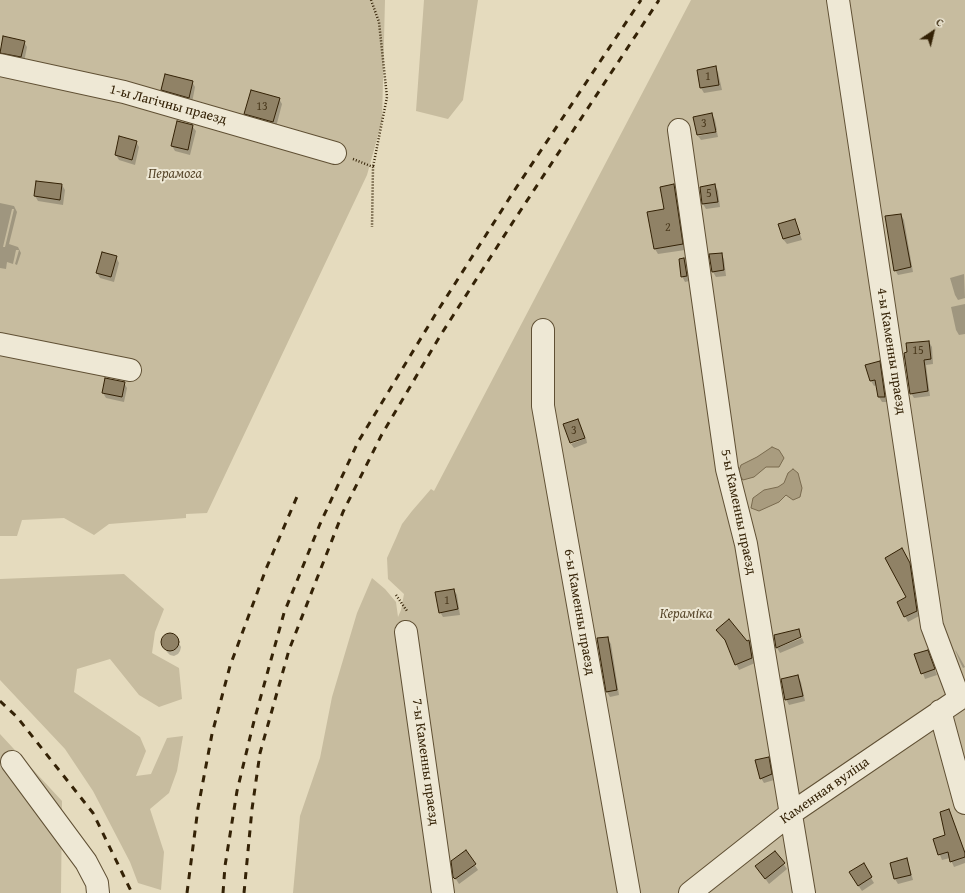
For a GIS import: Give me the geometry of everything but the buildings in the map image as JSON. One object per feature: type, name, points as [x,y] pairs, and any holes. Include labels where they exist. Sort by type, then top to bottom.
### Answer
[{"type":"lane","name":"4-ы Каменны праезд","points":[[838,0],[932,626],[962,696]]},
{"type":"lane","name":"1-ы Лагічны праезд","points":[[0,65],[124,92],[335,153]]},
{"type":"lane","name":"5-ы Каменны праезд","points":[[680,130],[727,469],[746,544],[804,893]]},
{"type":"lane","name":"6-ы Каменны праезд","points":[[543,330],[543,406],[629,893]]},
{"type":"lane","points":[[0,344],[130,370]]},
{"type":"lane","name":"7-ы Каменны праезд","points":[[406,632],[443,893]]},
{"type":"lane","name":"Каменная вуліца","points":[[690,893],[790,814],[962,696]]},
{"type":"lane","points":[[940,711],[965,803]]},
{"type":"lane","points":[[12,762],[86,862],[97,883],[98,893]]},
{"type":"path","points":[[371,0],[380,22],[387,97],[373,167],[372,227]]},
{"type":"path","points":[[335,153],[373,167]]},
{"type":"green space","name":"Перамога","points":[[0,0],[385,0],[382,121],[367,175],[207,513],[186,514],[186,518],[109,524],[94,535],[64,518],[22,520],[17,536],[0,536]]},
{"type":"green space","points":[[424,0],[478,0],[463,100],[448,119],[416,111]]},
{"type":"green space","name":"Кераміка","points":[[691,0],[965,0],[965,893],[293,893],[300,816],[320,758],[332,697],[357,613],[372,578],[385,589],[396,602],[398,617],[404,594],[388,579],[387,558],[402,524],[431,489],[434,491]]},
{"type":"green space","points":[[124,574],[164,609],[155,632],[152,653],[179,668],[182,699],[159,707],[139,695],[110,659],[77,669],[74,692],[140,737],[146,751],[136,776],[151,774],[167,738],[183,736],[177,771],[169,793],[150,809],[164,852],[161,890],[138,883],[130,862],[93,791],[65,749],[0,680],[0,579]]},
{"type":"green space","points":[[0,734],[62,801],[61,893],[0,893]]},
{"type":"shaded area","points":[[772,447],[779,450],[784,458],[779,467],[766,467],[754,477],[743,480],[738,473],[741,465]]},
{"type":"shaded area","points":[[793,469],[798,473],[802,488],[800,497],[793,500],[786,495],[779,502],[759,511],[751,508],[753,498],[764,490],[778,487],[784,483],[788,473]]},
{"type":"railway","points":[[223,893],[225,866],[237,791],[254,721],[284,613],[320,524],[358,442],[435,315],[514,191],[641,0]]},
{"type":"railway","points":[[244,893],[252,809],[260,753],[289,650],[343,512],[381,436],[440,336],[659,0]]},
{"type":"railway","points":[[187,893],[198,808],[212,734],[230,666],[266,569],[299,492]]},
{"type":"railway","points":[[0,701],[17,717],[93,813],[132,893]]}]
